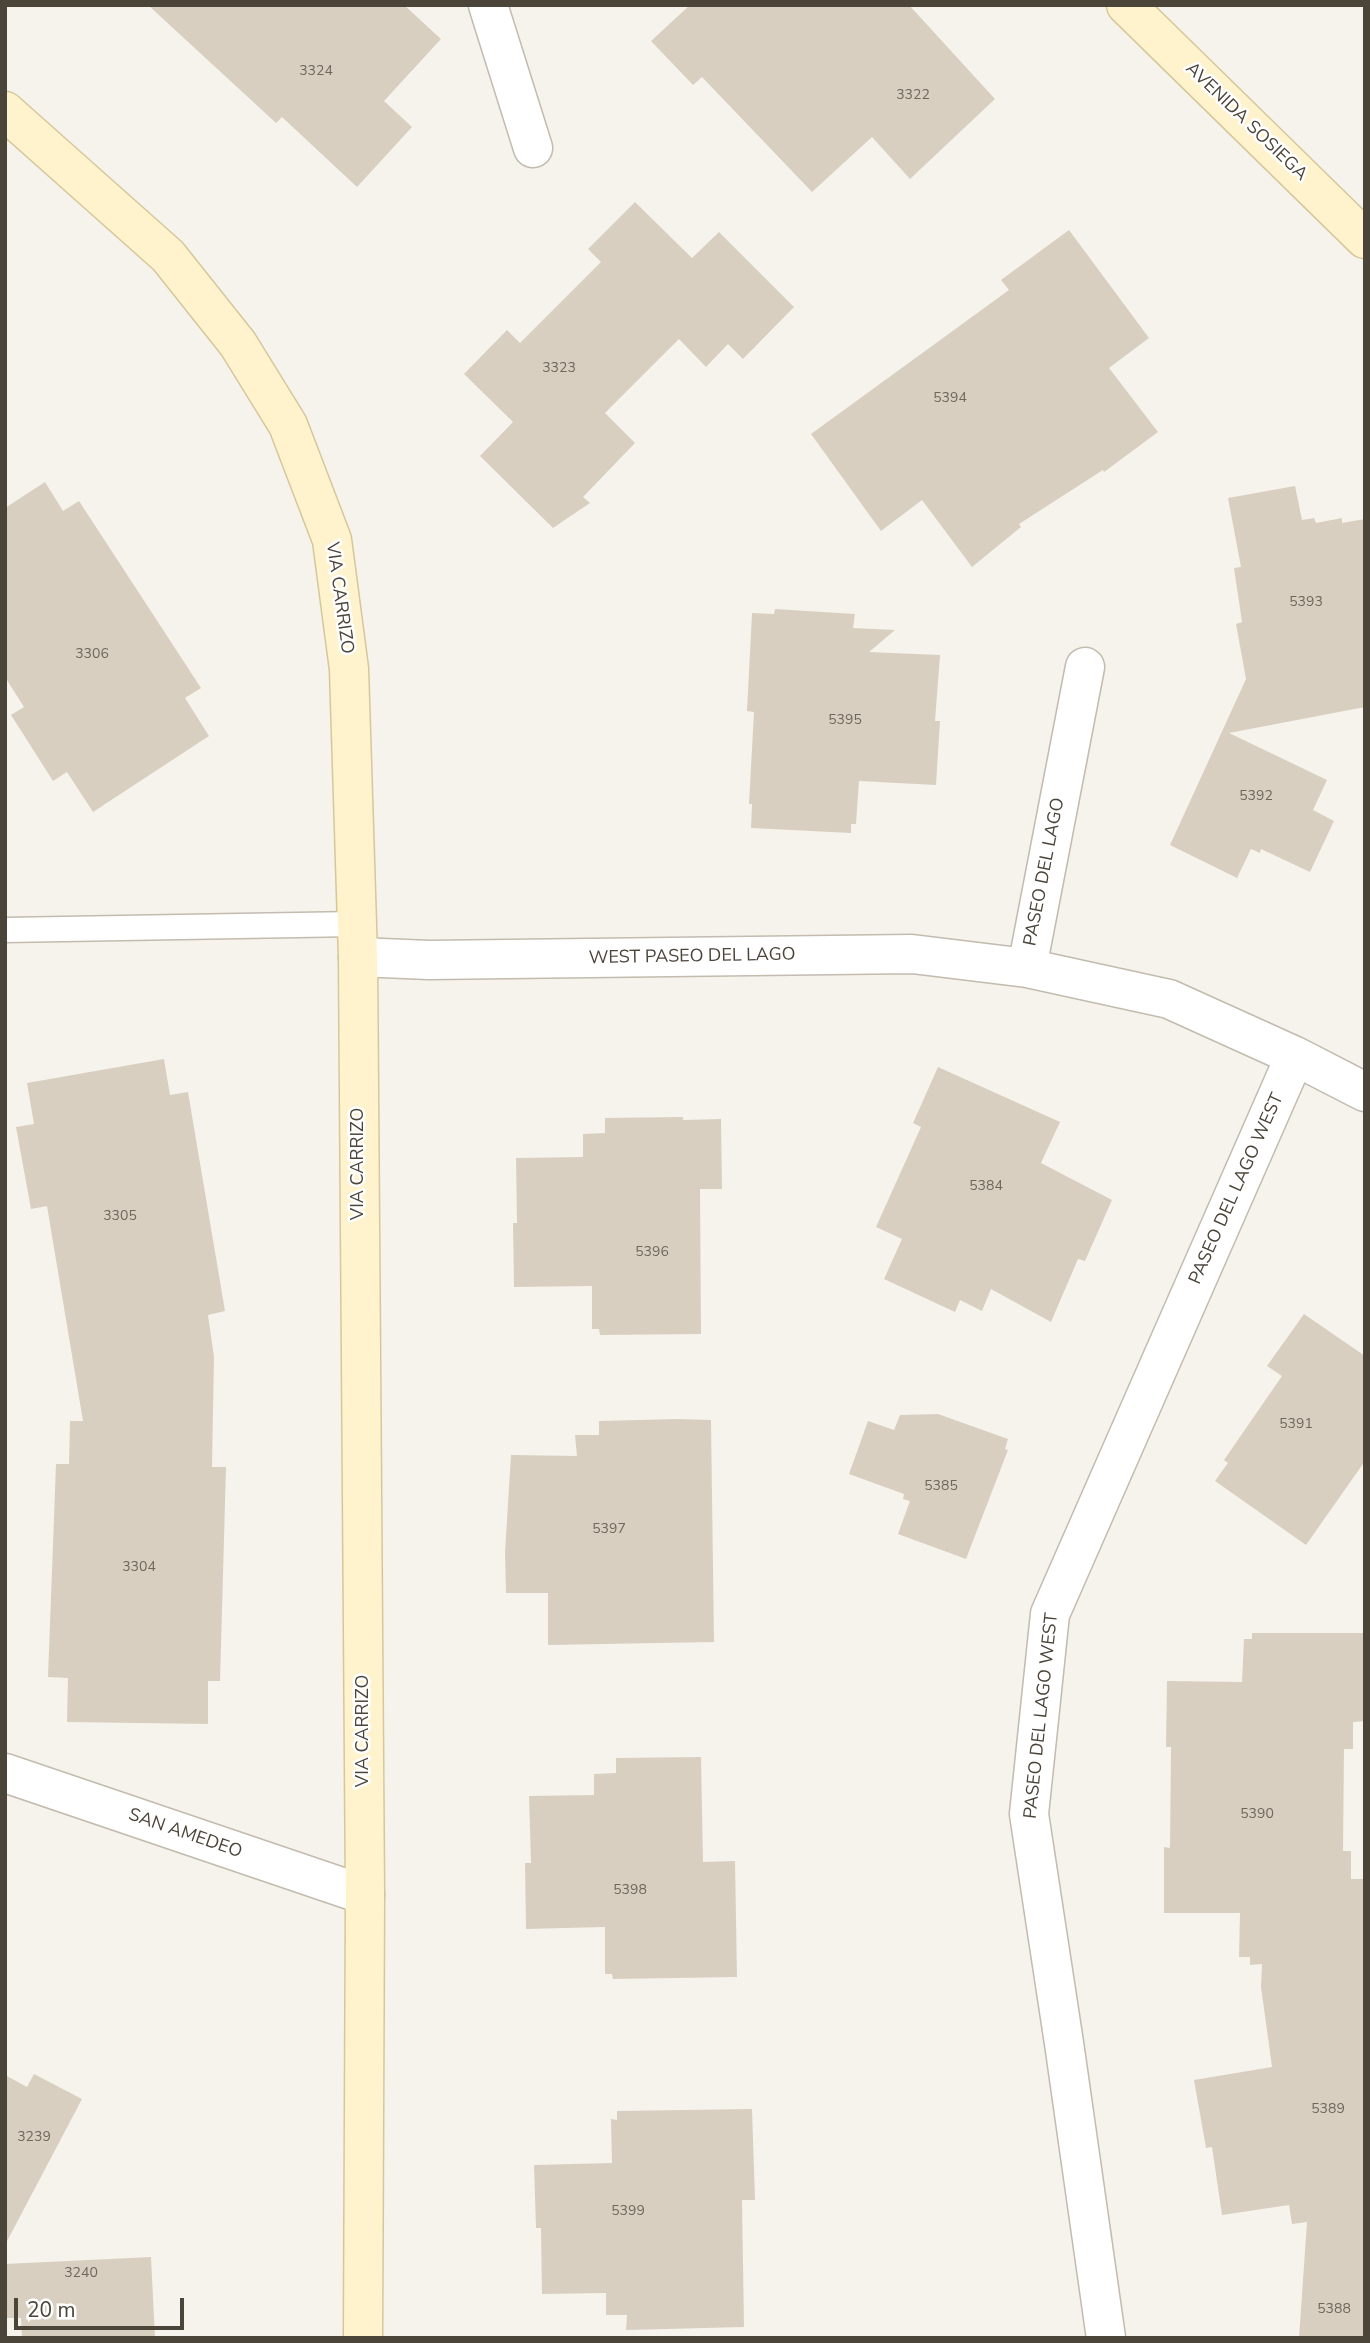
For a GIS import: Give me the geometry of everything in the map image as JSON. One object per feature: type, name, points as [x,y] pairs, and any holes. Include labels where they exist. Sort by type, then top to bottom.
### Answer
[{"type":"street","points":[[488,5],[533,148]]},
{"type":"street","name":"AVENIDA SOSIEGA","points":[[1126,5],[1365,239]]},
{"type":"street","name":"VIA CARRIZO","points":[[5,111],[168,256],[238,344],[288,425],[332,540],[349,669],[357,941],[365,1895],[363,2338]]},
{"type":"street","name":"PASEO DEL LAGO","points":[[1085,667],[1027,968],[1169,999],[1295,1056],[1365,1092]]},
{"type":"street","name":"WEST PASEO DEL LAGO","points":[[357,941],[429,960],[912,954],[1027,968]]},
{"type":"street","name":"PASEO DEL LAGO WEST","points":[[1106,2338],[1028,1814],[1050,1614],[1295,1056]]},
{"type":"street","name":"SAN AMEDEO","points":[[5,1773],[365,1895]]},
{"type":"lane","points":[[5,930],[357,941]]},
{"type":"building","points":[[148,5],[404,5],[441,39],[384,101],[412,127],[357,187],[282,117],[276,123]]},
{"type":"building","points":[[690,5],[909,5],[995,99],[910,179],[872,137],[812,192],[702,77],[693,85],[651,41]]},
{"type":"building","points":[[635,202],[692,258],[719,232],[794,307],[743,359],[728,344],[706,367],[679,339],[605,413],[635,443],[583,497],[590,503],[553,528],[480,456],[513,422],[464,374],[507,330],[520,343],[601,262],[588,249]]},
{"type":"building","points":[[1069,230],[1149,338],[1109,368],[1158,432],[1104,472],[1103,470],[1019,524],[1021,527],[972,567],[922,500],[881,531],[811,434],[1009,290],[1001,280]]},
{"type":"building","points":[[45,482],[63,511],[79,501],[201,688],[185,698],[209,736],[93,812],[67,772],[53,781],[11,715],[24,707],[5,677],[5,508]]},
{"type":"building","points":[[1295,486],[1302,520],[1314,518],[1316,523],[1342,518],[1342,523],[1365,519],[1365,707],[1229,733],[1327,780],[1313,810],[1334,821],[1310,872],[1261,849],[1260,853],[1251,849],[1237,878],[1170,845],[1246,679],[1236,624],[1242,622],[1234,568],[1241,567],[1228,498]]},
{"type":"building","points":[[775,609],[855,614],[853,628],[895,630],[869,652],[940,655],[935,721],[940,721],[936,785],[859,781],[856,824],[851,824],[851,833],[751,828],[752,804],[749,804],[754,712],[747,711],[752,613],[774,614]]},
{"type":"building","points":[[164,1059],[170,1095],[188,1092],[225,1311],[208,1315],[214,1357],[212,1467],[226,1467],[220,1681],[208,1681],[208,1724],[67,1722],[68,1678],[48,1677],[56,1464],[69,1464],[70,1421],[83,1421],[47,1206],[31,1209],[16,1127],[34,1124],[27,1083]]},
{"type":"building","points":[[938,1067],[1060,1122],[1041,1163],[1112,1200],[1085,1261],[1078,1259],[1051,1322],[991,1289],[982,1311],[960,1300],[955,1312],[884,1279],[902,1239],[876,1227],[921,1127],[913,1123]]},
{"type":"building","points":[[683,1117],[683,1120],[721,1119],[722,1189],[700,1189],[701,1334],[600,1335],[599,1329],[592,1329],[592,1286],[514,1287],[516,1158],[583,1157],[583,1134],[605,1133],[605,1118]]},
{"type":"building","points":[[1304,1314],[1365,1356],[1365,1461],[1306,1545],[1215,1481],[1228,1463],[1224,1460],[1282,1376],[1267,1366]]},
{"type":"building","points":[[938,1414],[1008,1439],[1005,1449],[1008,1450],[966,1559],[898,1534],[910,1501],[903,1499],[904,1494],[849,1474],[868,1421],[894,1430],[900,1415]]},
{"type":"building","points":[[711,1420],[714,1642],[548,1645],[548,1593],[506,1593],[505,1552],[511,1455],[577,1456],[575,1435],[599,1435],[599,1421]]},
{"type":"building","points":[[1252,1633],[1365,1633],[1365,1721],[1353,1722],[1353,1749],[1344,1749],[1343,1851],[1351,1851],[1351,1879],[1365,1879],[1365,2338],[1299,2338],[1307,2222],[1292,2224],[1289,2205],[1222,2215],[1212,2147],[1206,2148],[1194,2080],[1272,2067],[1261,1987],[1262,1964],[1250,1965],[1250,1957],[1239,1957],[1240,1913],[1164,1913],[1164,1847],[1170,1848],[1171,1747],[1166,1747],[1167,1681],[1242,1682],[1244,1639],[1252,1639]]},
{"type":"building","points":[[701,1757],[703,1862],[735,1861],[737,1977],[613,1979],[612,1974],[605,1974],[605,1927],[526,1929],[525,1863],[531,1863],[529,1796],[594,1795],[594,1774],[616,1773],[616,1758]]},
{"type":"building","points":[[34,2074],[82,2099],[5,2245],[5,2075],[27,2087]]},
{"type":"building","points":[[752,2109],[755,2200],[742,2200],[744,2327],[626,2330],[627,2315],[606,2315],[606,2293],[542,2294],[541,2228],[536,2228],[534,2165],[612,2163],[611,2119],[617,2120],[617,2111]]},
{"type":"building","points":[[151,2257],[155,2338],[22,2338],[21,2318],[5,2318],[5,2264]]}]
